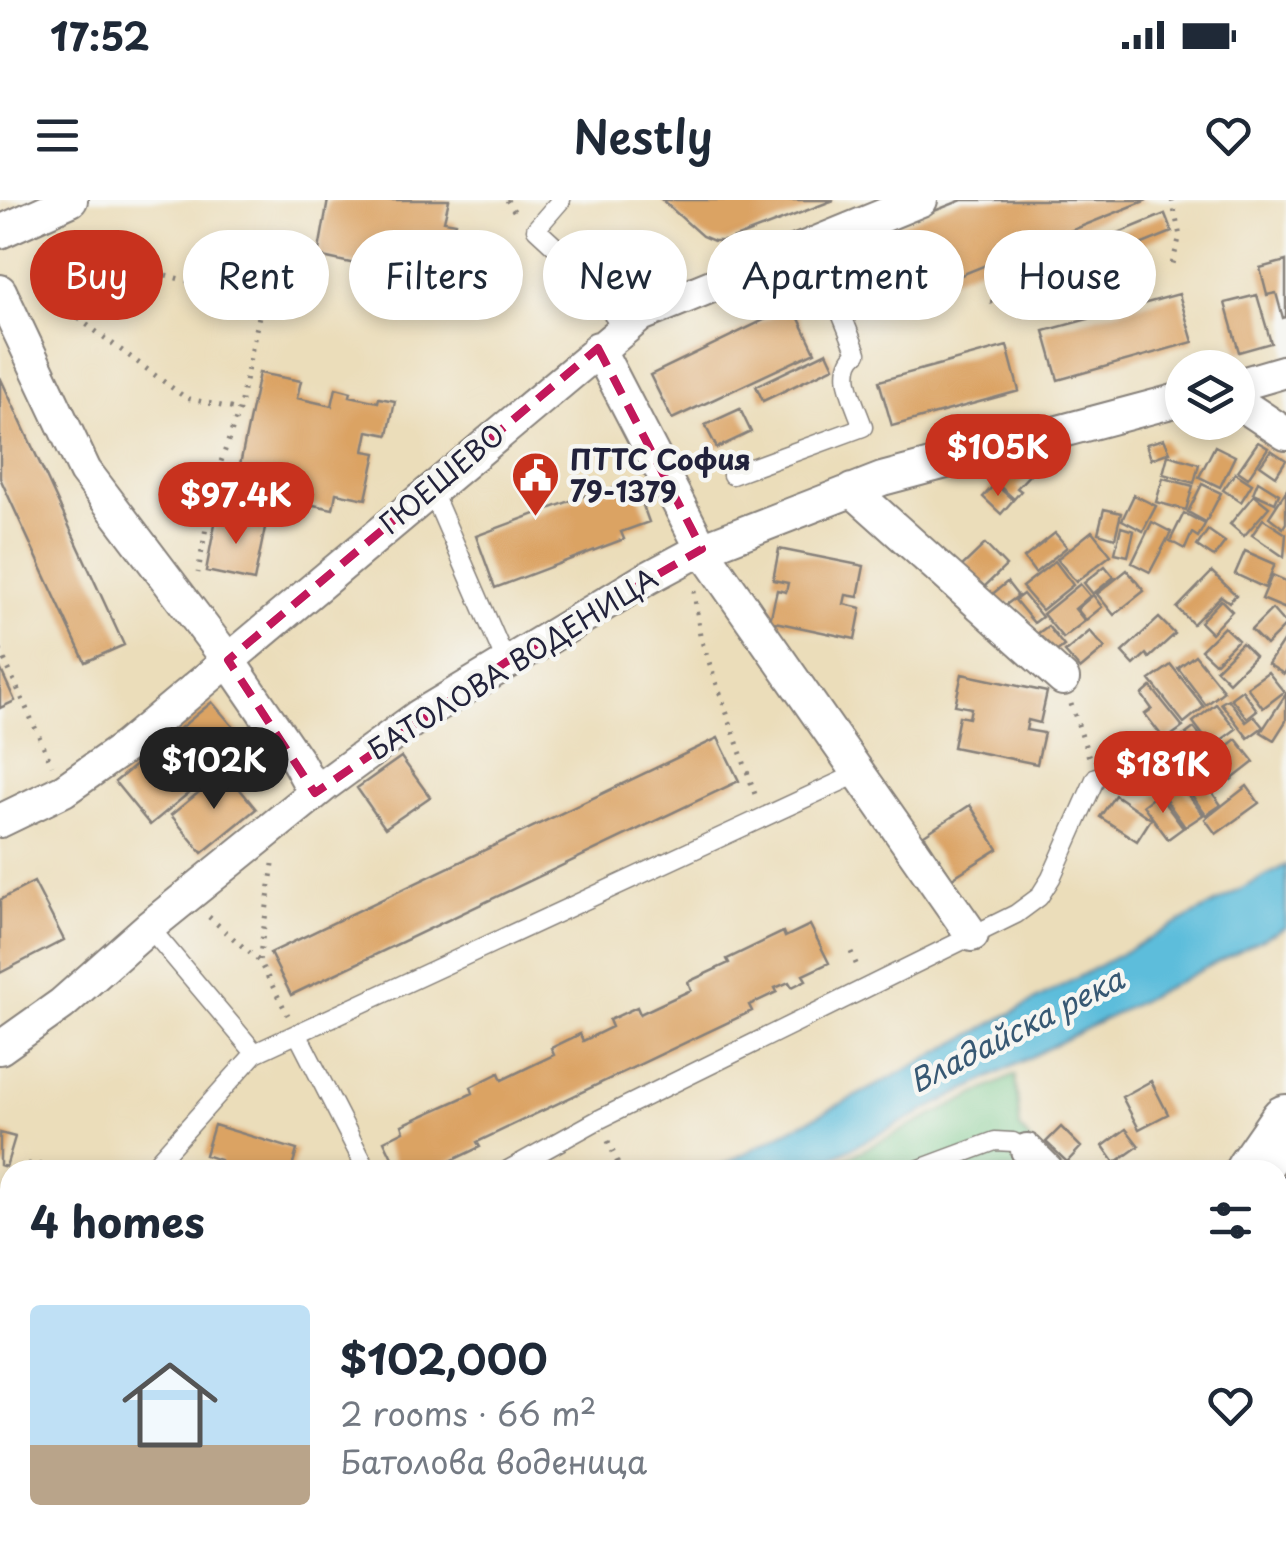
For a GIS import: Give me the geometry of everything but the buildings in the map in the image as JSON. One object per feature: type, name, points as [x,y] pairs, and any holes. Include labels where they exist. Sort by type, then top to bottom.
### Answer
[{"type":"main road","points":[[1259,1160],[1286,1121]]},
{"type":"street","points":[[0,232],[71,200]]},
{"type":"street","name":"ГЮЕШЕВО","points":[[848,230],[921,200]]},
{"type":"street","name":"ГЮЕШЕВО","points":[[0,821],[64,790],[126,747],[610,338],[663,304],[707,287]]},
{"type":"street","points":[[0,292],[84,471],[228,660],[315,792]]},
{"type":"street","points":[[610,338],[702,549],[972,935]]},
{"type":"street","points":[[1255,379],[1286,371]]},
{"type":"street","name":"БАТОЛОВА ВОДЕНИЦА","points":[[0,1048],[62,1004],[315,792],[419,716],[702,549],[852,490],[1165,404]]},
{"type":"street","points":[[1255,413],[1286,434]]},
{"type":"street","points":[[852,490],[1062,679]]},
{"type":"lane","points":[[560,200],[536,230],[587,276],[610,338]]},
{"type":"lane","points":[[732,475],[863,427],[846,370],[848,360],[856,353],[843,320]]},
{"type":"lane","points":[[431,488],[506,662]]},
{"type":"lane","points":[[158,1160],[255,1053],[857,774]]},
{"type":"lane","points":[[526,1160],[598,1120],[1016,914],[1039,896],[1051,878],[1096,777]]},
{"type":"lane","points":[[149,928],[255,1053]]},
{"type":"lane","points":[[298,1035],[361,1160]]},
{"type":"lane","points":[[943,1160],[995,1140],[1013,1142],[1037,1160]]},
{"type":"path","points":[[1172,200],[1180,236],[1172,264]]},
{"type":"path","points":[[163,274],[262,302],[239,410],[214,482],[190,612]]},
{"type":"path","points":[[80,320],[186,398],[239,410]]},
{"type":"path","points":[[702,549],[692,581],[700,636],[763,818]]},
{"type":"path","points":[[0,650],[64,790]]},
{"type":"path","points":[[1062,679],[1096,777]]},
{"type":"path","points":[[260,961],[278,822]]},
{"type":"path","points":[[187,897],[260,961],[298,1035]]},
{"type":"path","points":[[598,1120],[616,1160]]},
{"type":"highlighted area","points":[[598,348],[702,549],[506,662],[315,793],[228,660]]},
{"type":"green space","points":[[1015,1075],[1020,1128],[1044,1160],[842,1160]]},
{"type":"water","name":"Владайска река","points":[[1286,865],[1286,927],[828,1160],[731,1160]]},
{"type":"place","name":"ПТТС София 79-1379","points":[[535,518]]}]
